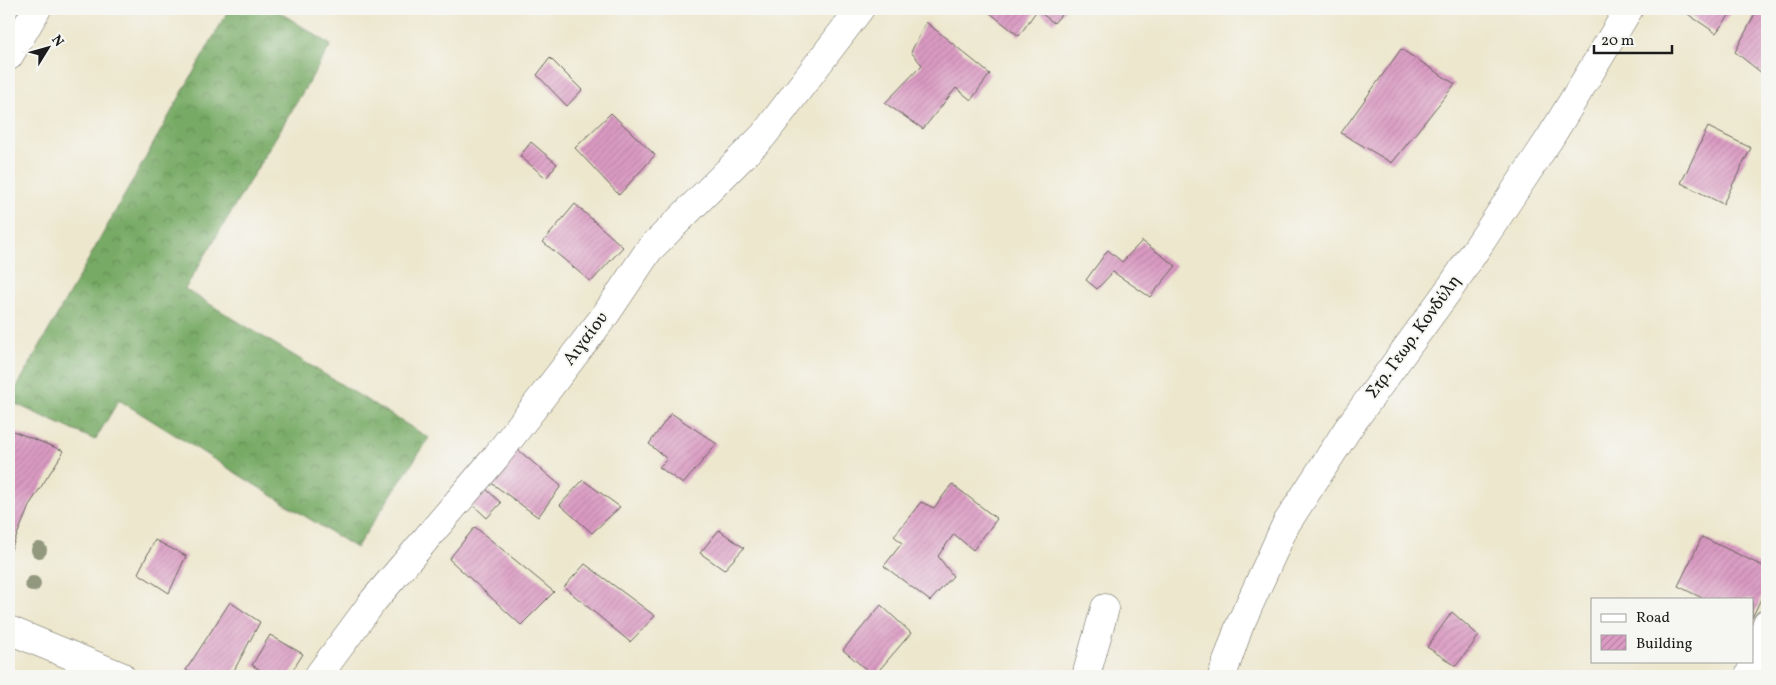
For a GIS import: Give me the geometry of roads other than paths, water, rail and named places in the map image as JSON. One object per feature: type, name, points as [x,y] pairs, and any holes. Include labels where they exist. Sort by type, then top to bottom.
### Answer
[{"type":"street","points":[[9,56],[16,29],[37,9]]},
{"type":"street","name":"Αιγαίου","points":[[318,676],[374,600],[495,458],[606,314],[648,250],[764,136],[860,9]]},
{"type":"street","name":"Στρ. Γεωρ. Κονδύλη","points":[[1222,676],[1239,627],[1286,524],[1349,427],[1453,284],[1550,138],[1629,9]]},
{"type":"street","points":[[1086,676],[1105,608]]},
{"type":"street","points":[[1754,661],[1767,623]]},
{"type":"street","points":[[9,630],[121,676]]},
{"type":"street","points":[[1749,676],[1754,662]]}]
